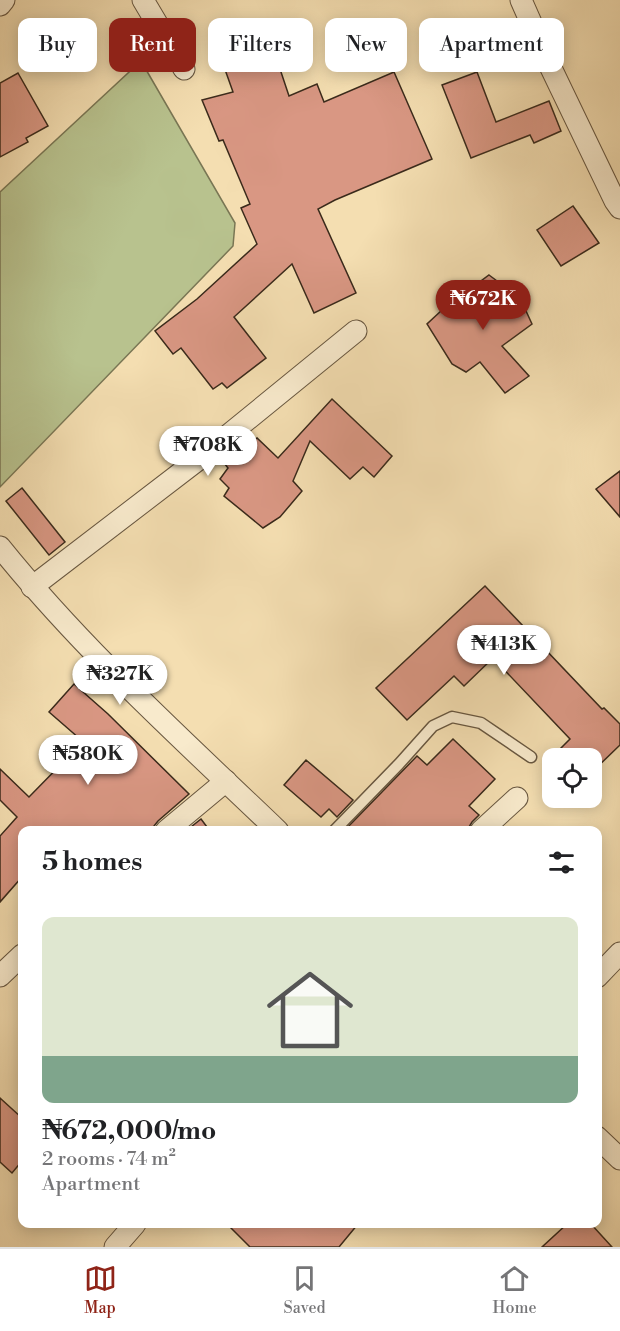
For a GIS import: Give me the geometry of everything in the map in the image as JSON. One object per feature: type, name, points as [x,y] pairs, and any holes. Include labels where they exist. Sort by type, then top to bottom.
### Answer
[{"type":"street","points":[[0,5],[4,0]]},
{"type":"street","points":[[143,0],[154,18]]},
{"type":"street","points":[[521,0],[551,68],[620,208]]},
{"type":"street","points":[[32,587],[199,459],[356,331]]},
{"type":"street","points":[[0,547],[32,587],[97,656],[273,826]]},
{"type":"street","points":[[172,826],[226,781]]},
{"type":"street","points":[[486,826],[517,798]]},
{"type":"street","points":[[602,972],[620,953]]},
{"type":"street","points":[[0,976],[18,959]]},
{"type":"street","points":[[602,1142],[620,1159]]},
{"type":"street","points":[[114,1247],[131,1228]]},
{"type":"lane","points":[[339,826],[433,726],[452,717],[481,723],[531,757]]},
{"type":"green space","points":[[129,72],[147,72],[235,223],[233,246],[0,487],[0,192]]},
{"type":"building","points":[[226,72],[281,72],[289,96],[317,84],[324,102],[394,72],[432,159],[318,209],[356,293],[314,313],[292,264],[234,317],[266,358],[227,388],[222,383],[213,389],[181,348],[173,354],[155,331],[197,299],[257,244],[241,208],[250,204],[223,140],[219,141],[202,100],[233,92]]},
{"type":"building","points":[[477,72],[496,122],[549,101],[561,131],[534,143],[530,135],[471,158],[442,85]]},
{"type":"building","points":[[18,73],[48,126],[26,138],[28,142],[0,157],[0,83]]},
{"type":"building","points":[[573,206],[599,243],[561,266],[537,230]]},
{"type":"building","points":[[489,275],[520,298],[532,324],[502,346],[529,376],[505,393],[480,362],[466,372],[452,364],[427,324]]},
{"type":"building","points":[[332,399],[392,456],[374,477],[363,467],[350,479],[310,441],[293,481],[302,491],[280,517],[263,528],[224,496],[229,488],[220,479],[228,468],[221,459],[257,438],[278,458]]},
{"type":"building","points":[[620,471],[620,517],[596,489]]},
{"type":"building","points":[[22,488],[65,542],[49,555],[6,501]]},
{"type":"building","points":[[485,586],[602,709],[604,708],[620,724],[620,745],[602,762],[602,748],[561,748],[570,739],[493,658],[464,686],[454,676],[407,720],[376,688]]},
{"type":"building","points":[[74,684],[108,714],[189,794],[154,826],[18,826],[18,882],[0,902],[0,836],[17,817],[0,800],[0,769],[29,797],[77,748],[74,745],[80,739],[49,712]]},
{"type":"building","points":[[453,739],[495,779],[469,806],[479,815],[470,826],[349,826],[417,756],[427,765]]},
{"type":"building","points":[[306,760],[353,800],[337,817],[329,809],[321,817],[284,785]]},
{"type":"building","points":[[201,819],[206,826],[192,826]]},
{"type":"building","points":[[0,1098],[18,1114],[18,1166],[12,1173],[0,1162]]},
{"type":"building","points":[[231,1228],[355,1228],[339,1247],[250,1247]]},
{"type":"building","points":[[563,1228],[595,1228],[612,1247],[542,1247]]}]
